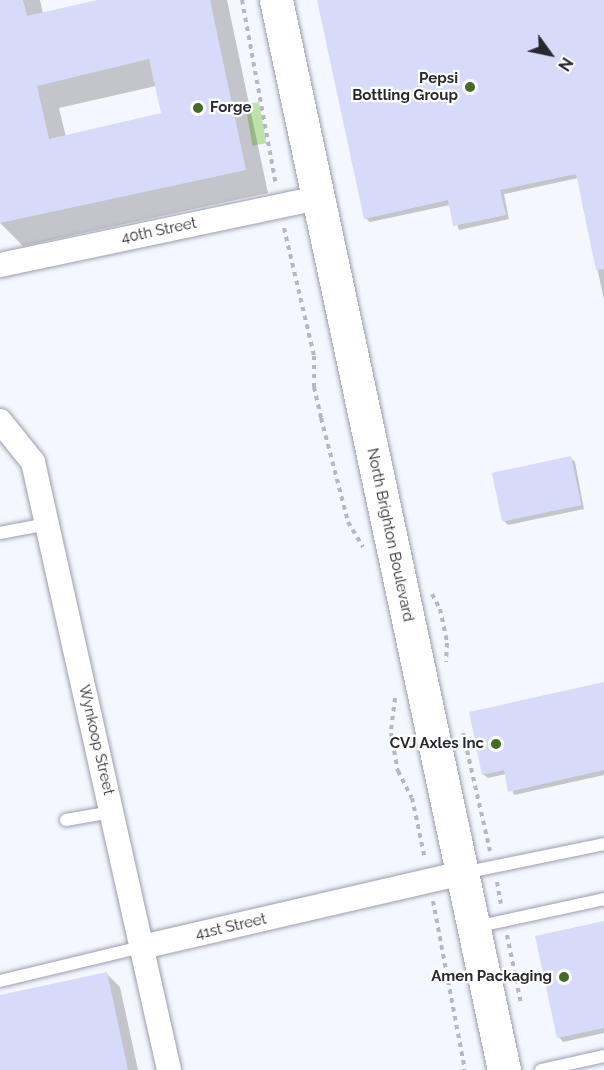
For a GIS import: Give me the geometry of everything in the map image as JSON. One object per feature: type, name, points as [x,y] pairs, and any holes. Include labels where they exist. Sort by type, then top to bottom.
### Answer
[{"type":"main road","name":"North Brighton Boulevard","points":[[276,0],[504,1070]]},
{"type":"street","name":"40th Street","points":[[0,265],[318,198]]},
{"type":"street","name":"Wynkoop Street","points":[[0,421],[33,462],[169,1070]]},
{"type":"street","name":"41st Street","points":[[142,947],[462,873]]},
{"type":"lane","points":[[0,533],[47,524]]},
{"type":"lane","points":[[66,820],[112,812]]},
{"type":"lane","points":[[462,873],[604,844]]},
{"type":"lane","points":[[474,928],[604,899]]},
{"type":"lane","name":"41st Street","points":[[0,981],[142,947]]},
{"type":"lane","points":[[541,1070],[601,1056],[601,1070]]},
{"type":"path","points":[[242,0],[273,166]]},
{"type":"path","points":[[288,247],[314,356],[314,387],[321,418],[348,522],[365,555]]},
{"type":"path","points":[[430,589],[440,609],[445,632],[446,670]]},
{"type":"path","points":[[393,685],[395,702],[391,734],[398,771],[412,798],[423,850]]},
{"type":"path","points":[[461,728],[490,852]]},
{"type":"path","points":[[496,880],[501,900]]},
{"type":"path","points":[[435,909],[465,1070]]},
{"type":"green space","points":[[259,102],[266,143],[253,146],[245,104]]},
{"type":"building","name":"Forge","points":[[0,0],[23,0],[27,16],[97,0],[210,0],[246,170],[0,223]],"holes":[[[149,59],[161,113],[49,139],[37,86]]]},
{"type":"building","name":"Pepsi Bottling Group","points":[[317,0],[604,0],[604,269],[596,270],[576,174],[500,190],[506,215],[453,226],[448,200],[364,219]]},
{"type":"building","points":[[571,456],[581,505],[502,522],[492,473]]},
{"type":"building","points":[[604,682],[604,770],[508,792],[504,770],[482,775],[469,712]]},
{"type":"building","points":[[604,921],[604,1028],[557,1038],[535,936]]},
{"type":"building","points":[[107,972],[128,1070],[0,1070],[0,995]]},
{"type":"place","name":"Pepsi Bottling Group","points":[[470,87]]},
{"type":"place","name":"Forge","points":[[198,108]]},
{"type":"place","name":"CVJ Axles Inc","points":[[496,744]]},
{"type":"place","name":"Amen Packaging","points":[[564,977]]}]
